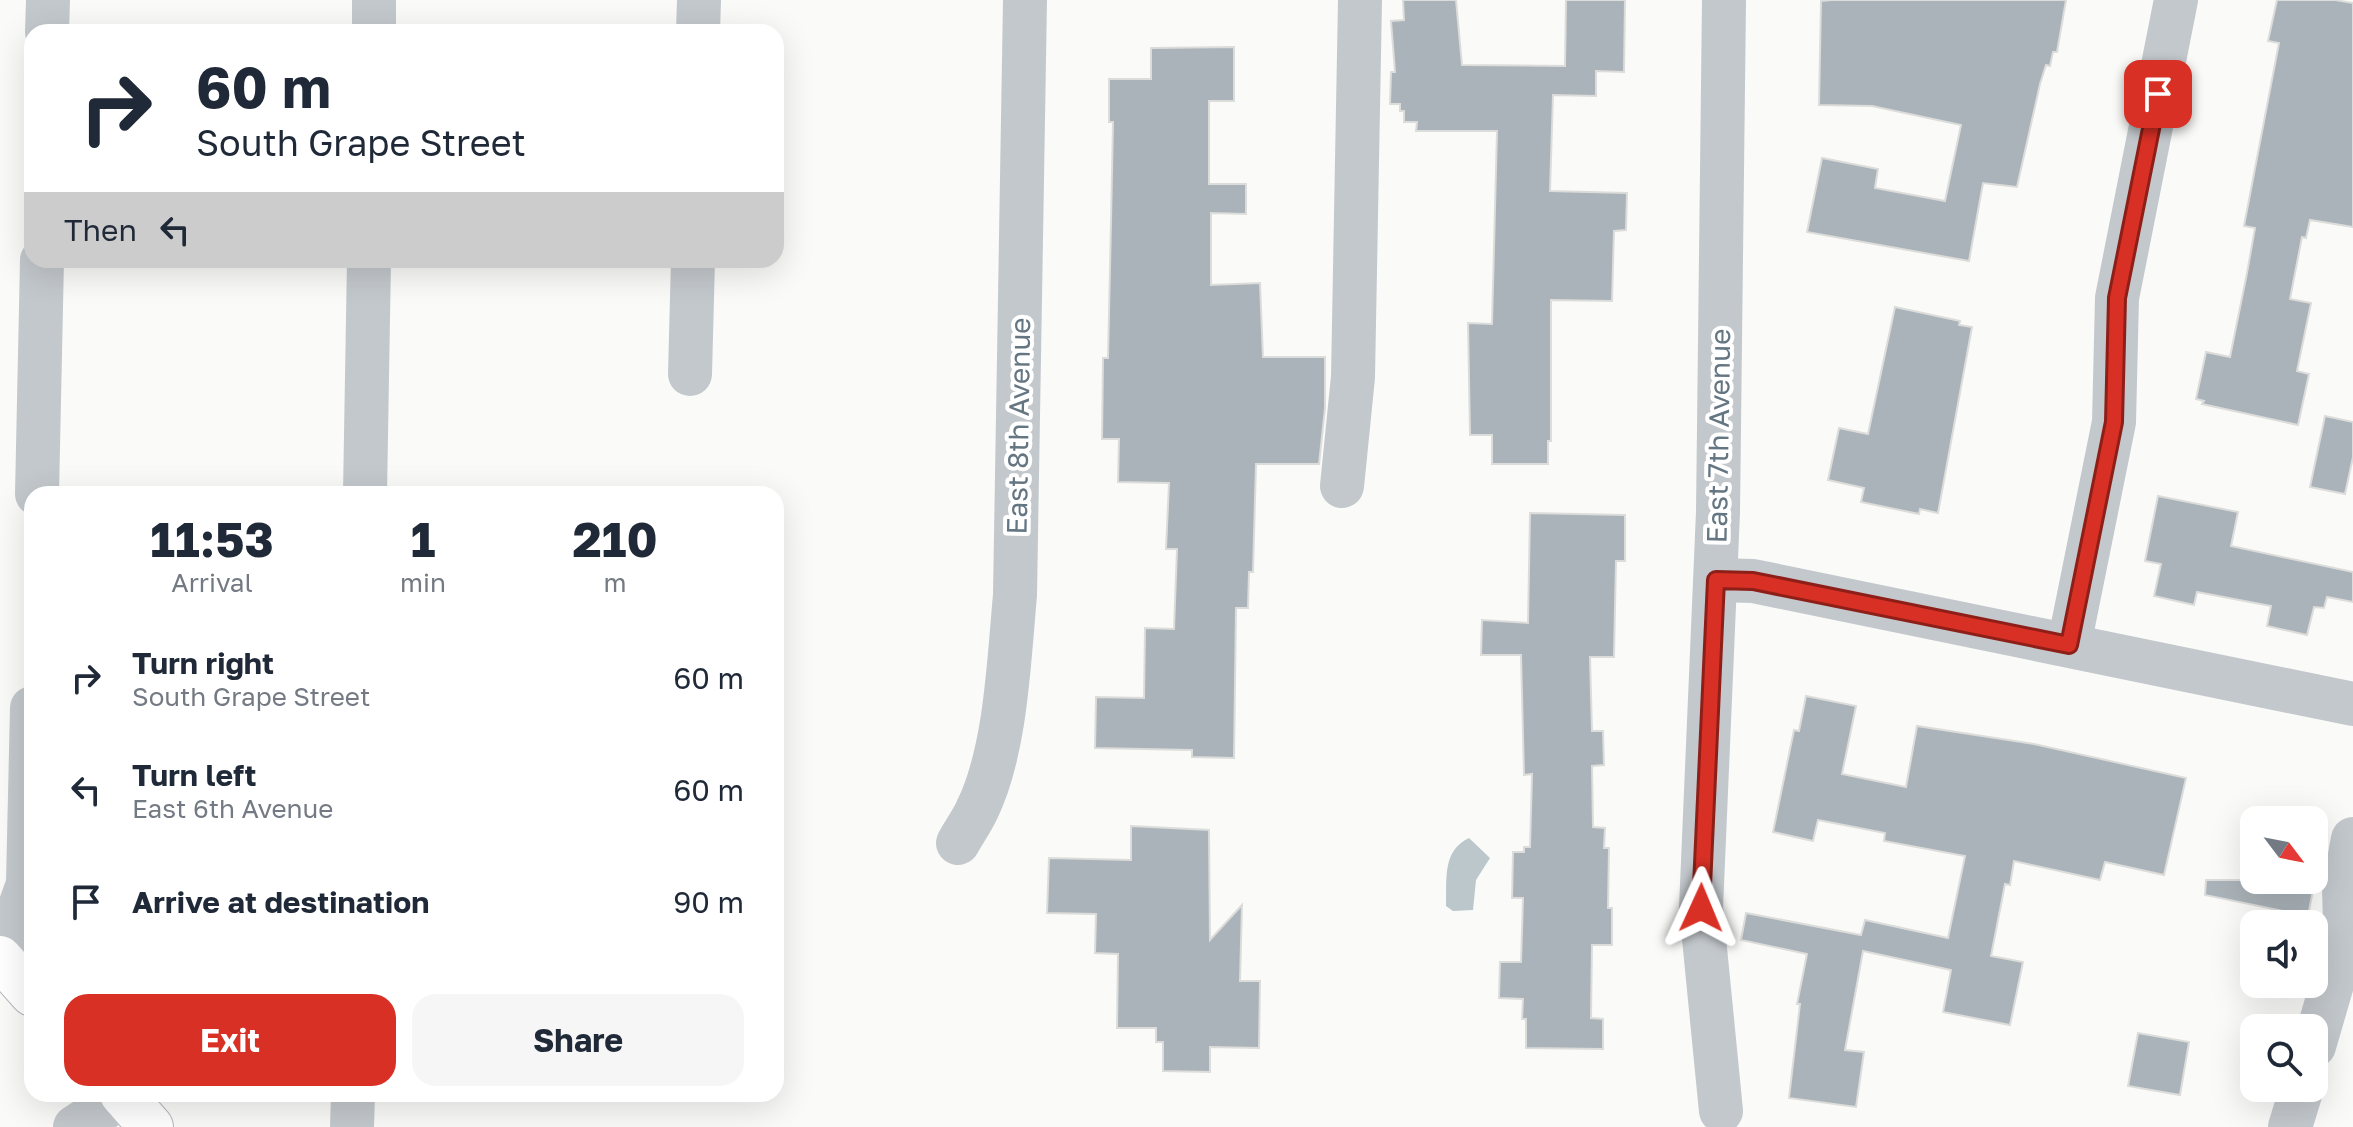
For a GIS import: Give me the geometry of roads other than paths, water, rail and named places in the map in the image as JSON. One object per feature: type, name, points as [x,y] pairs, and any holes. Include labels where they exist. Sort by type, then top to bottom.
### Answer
[{"type":"main road","points":[[1,958],[24,985]]},
{"type":"street","points":[[47,24],[48,0]]},
{"type":"street","points":[[374,0],[374,24]]},
{"type":"street","points":[[698,24],[699,0]]},
{"type":"street","name":"East 8th Avenue","points":[[958,843],[978,809],[993,766],[1007,679],[1015,595],[1025,0]]},
{"type":"street","points":[[1342,486],[1353,377],[1360,0]]},
{"type":"street","name":"East 7th Avenue","points":[[1721,1111],[1701,908],[1716,580],[1724,0]]},
{"type":"street","points":[[2069,645],[2114,422],[2117,298],[2176,0]]},
{"type":"street","points":[[37,486],[42,268]]},
{"type":"street","points":[[365,486],[369,268]]},
{"type":"street","points":[[690,374],[693,268]]},
{"type":"street","points":[[1716,580],[1753,581],[2353,704]]},
{"type":"street","points":[[2323,1014],[2345,925],[2344,887],[2353,839]]},
{"type":"street","points":[[1,958],[24,895]]},
{"type":"street","points":[[352,1127],[353,1102]]},
{"type":"street","points":[[2290,1127],[2298,1102]]},
{"type":"street","points":[[75,1127],[132,1106]]}]
